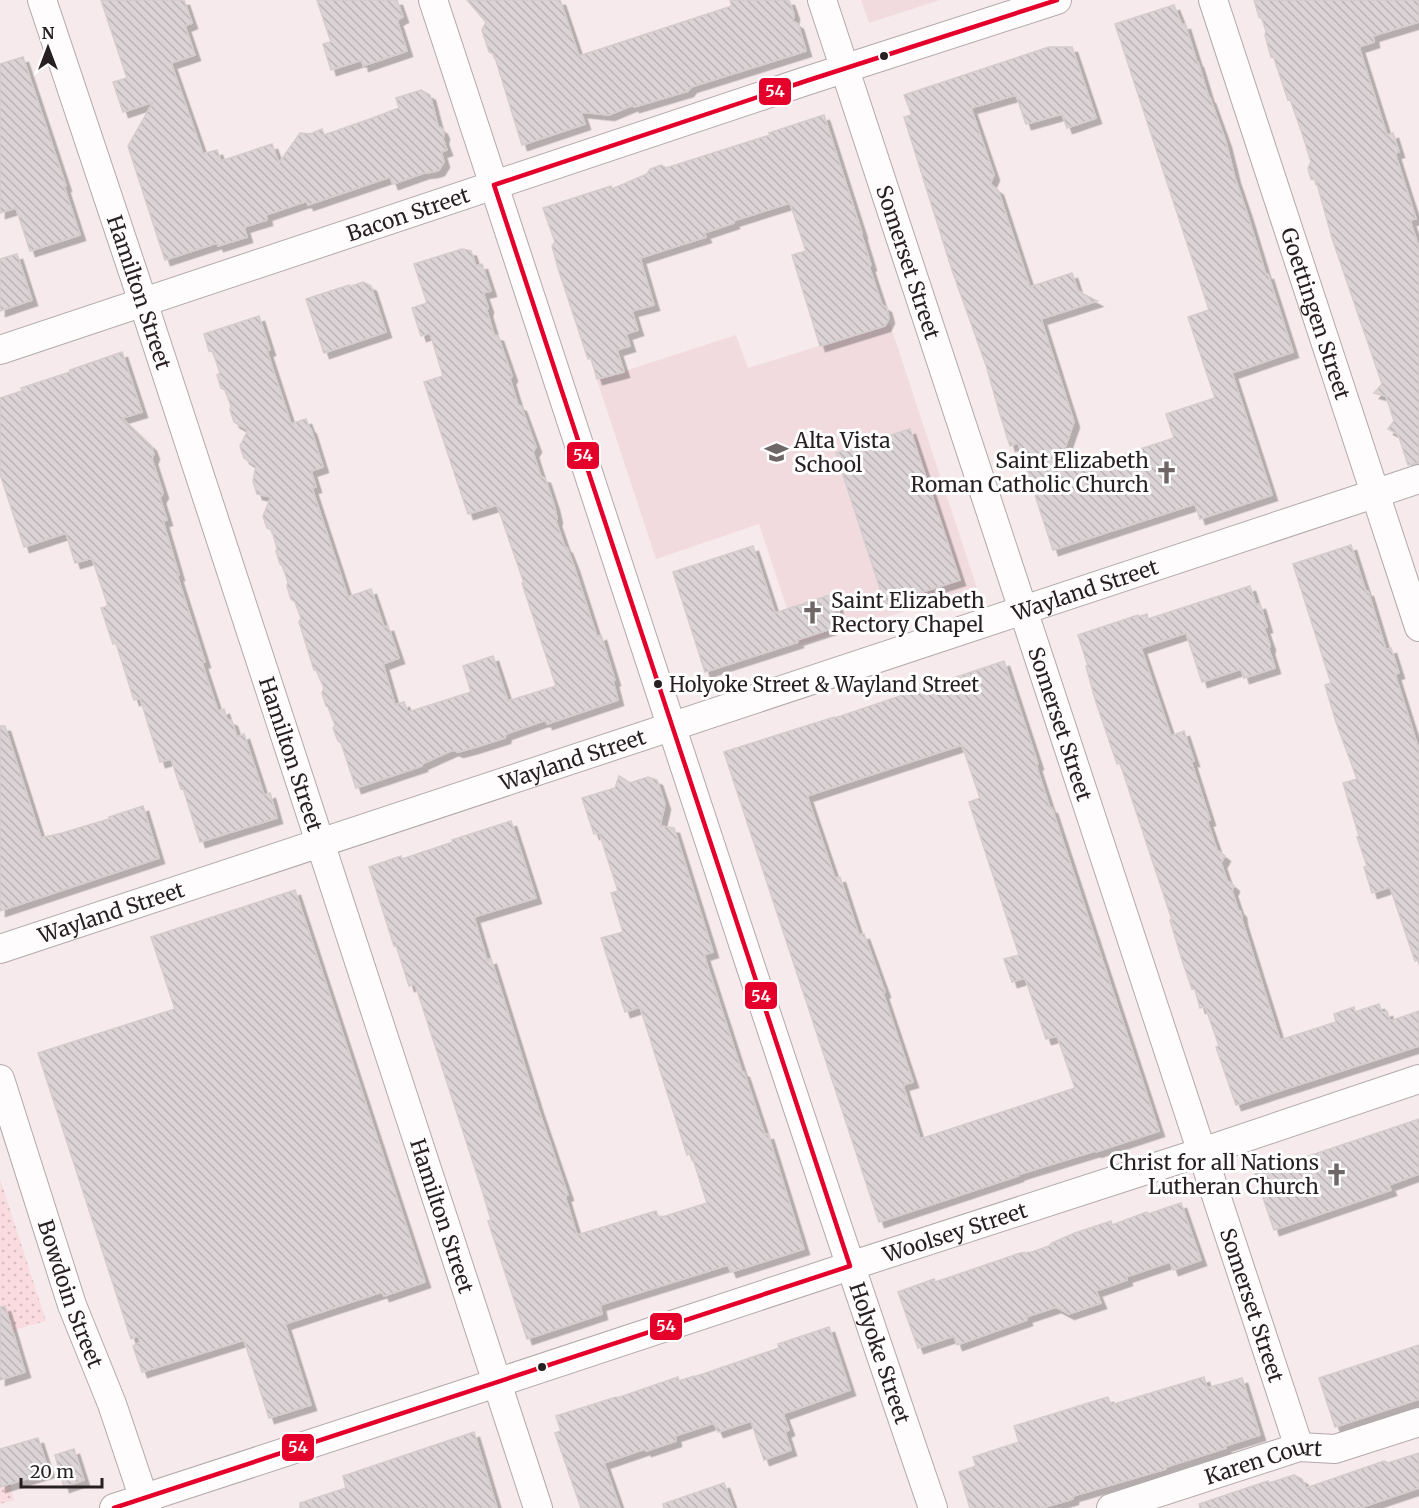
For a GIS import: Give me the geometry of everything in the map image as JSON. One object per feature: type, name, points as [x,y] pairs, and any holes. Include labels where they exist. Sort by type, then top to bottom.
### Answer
[{"type":"street","name":"Hamilton Street","points":[[42,0],[538,1508]]},
{"type":"street","name":"Holyoke Street","points":[[433,0],[849,1266],[933,1508]]},
{"type":"street","name":"Somerset Street","points":[[822,0],[1299,1446]]},
{"type":"street","name":"Bacon Street","points":[[0,350],[844,68],[1057,0]]},
{"type":"street","name":"Goettingen Street","points":[[1213,0],[1419,627]]},
{"type":"street","name":"Wayland Street","points":[[0,949],[1419,479]]},
{"type":"street","name":"Bowdoin Street","points":[[0,1079],[72,1305],[112,1404],[145,1503]]},
{"type":"street","name":"Woolsey Street","points":[[114,1508],[145,1503],[497,1383],[1419,1079]]},
{"type":"street","name":"Karen Court","points":[[1111,1508],[1299,1446],[1335,1449],[1419,1422]]},
{"type":"shaded area","points":[[861,0],[940,0],[869,23]]},
{"type":"shaded area","name":"Alta Vista School","points":[[890,324],[977,588],[799,645],[759,524],[656,559],[597,380],[736,335],[748,368]]},
{"type":"shaded area","points":[[0,1179],[46,1321],[17,1329],[11,1338],[0,1341]]},
{"type":"shaded area","points":[[10,1484],[14,1500],[0,1504],[0,1487]]},
{"type":"building","points":[[101,0],[184,0],[192,23],[185,26],[195,55],[171,63],[203,154],[217,150],[221,161],[272,144],[279,163],[300,133],[310,134],[322,129],[324,135],[370,119],[399,108],[396,98],[421,90],[430,95],[438,126],[444,134],[443,139],[447,150],[441,152],[444,162],[439,170],[393,184],[390,177],[308,205],[307,201],[266,215],[267,220],[244,227],[247,237],[218,246],[217,243],[165,260],[128,146],[153,102],[123,112],[113,82],[127,78]]},
{"type":"building","points":[[317,0],[397,0],[403,17],[397,20],[407,51],[363,66],[362,60],[331,70],[323,44],[331,42]]},
{"type":"building","points":[[467,0],[560,0],[579,56],[732,6],[730,0],[789,0],[794,14],[793,21],[798,24],[806,51],[691,87],[688,91],[634,107],[633,105],[609,115],[581,112],[585,124],[522,145],[494,54],[489,52],[482,30],[486,22]]},
{"type":"building","points":[[1254,0],[1419,0],[1419,22],[1373,36],[1374,42],[1359,47],[1387,135],[1393,133],[1399,152],[1395,153],[1416,219],[1410,220],[1419,248],[1419,463],[1408,465],[1398,434],[1388,429],[1394,421],[1386,396],[1374,393],[1382,384],[1332,238],[1316,180],[1311,179],[1308,168],[1311,162],[1303,136],[1274,58],[1271,57],[1266,31]]},
{"type":"building","points":[[1174,5],[1182,25],[1185,24],[1226,142],[1235,178],[1293,352],[1232,373],[1272,495],[1200,519],[1195,504],[1053,550],[1018,443],[1010,446],[987,368],[952,270],[904,117],[912,115],[904,95],[1049,47],[1072,47],[1096,118],[1067,128],[1062,114],[1026,124],[1016,95],[971,108],[994,175],[990,184],[998,190],[1030,287],[1072,273],[1078,291],[1097,301],[1041,319],[1074,422],[1058,468],[1095,456],[1097,463],[1174,438],[1166,414],[1215,398],[1188,317],[1209,310],[1115,24]]},
{"type":"building","points":[[23,57],[80,235],[30,251],[16,208],[0,213],[0,64]]},
{"type":"building","points":[[824,115],[862,233],[871,265],[869,266],[882,305],[886,307],[889,318],[885,326],[820,346],[792,255],[806,251],[790,203],[733,221],[734,223],[704,233],[706,237],[640,258],[654,305],[632,311],[638,330],[626,334],[630,346],[617,350],[624,372],[597,379],[591,358],[588,359],[558,268],[552,246],[555,242],[543,208],[611,186],[612,189],[647,174],[650,169],[661,165],[666,168]]},
{"type":"building","points":[[462,249],[471,251],[476,266],[482,264],[491,291],[483,293],[494,335],[498,336],[512,376],[510,379],[518,405],[521,406],[536,447],[533,452],[541,477],[545,478],[554,505],[556,521],[574,566],[597,637],[601,635],[615,680],[613,681],[618,700],[547,724],[546,720],[506,734],[505,738],[473,748],[458,752],[453,750],[422,766],[356,788],[341,743],[333,728],[335,725],[322,693],[324,688],[314,670],[299,622],[301,618],[295,602],[291,599],[272,530],[267,528],[263,516],[271,497],[257,494],[253,481],[256,466],[244,458],[240,446],[248,430],[234,422],[231,406],[217,375],[220,373],[213,352],[209,351],[204,334],[259,316],[270,350],[267,351],[291,424],[306,419],[311,429],[323,467],[311,471],[316,487],[312,488],[348,597],[371,589],[384,627],[388,626],[399,658],[383,664],[395,705],[404,702],[408,712],[471,692],[463,666],[493,656],[508,701],[556,686],[497,505],[468,514],[424,382],[443,376],[430,333],[421,336],[412,308],[427,303],[414,264]]},
{"type":"building","points":[[17,254],[32,300],[0,311],[0,259]]},
{"type":"building","points":[[363,282],[371,286],[386,332],[324,353],[306,299]]},
{"type":"building","points":[[122,352],[142,412],[122,418],[151,446],[154,454],[152,459],[163,493],[160,498],[167,520],[163,521],[179,575],[177,575],[205,662],[202,663],[218,711],[224,709],[227,719],[232,721],[237,737],[244,734],[264,795],[270,793],[277,818],[200,842],[171,759],[160,762],[140,698],[134,700],[116,643],[113,644],[101,608],[108,606],[92,558],[75,563],[66,533],[24,547],[0,474],[0,398],[22,391],[21,388]]},
{"type":"building","points":[[910,429],[960,580],[885,604],[836,453]]},
{"type":"building","points":[[1351,545],[1386,650],[1391,648],[1399,673],[1395,674],[1419,750],[1419,960],[1415,961],[1390,887],[1372,893],[1364,867],[1367,866],[1343,783],[1357,779],[1336,722],[1325,685],[1331,683],[1293,564]]},
{"type":"building","name":"Saint Elizabeth Rectory Chapel","points":[[753,546],[775,613],[833,594],[843,625],[705,672],[673,572]]},
{"type":"building","points":[[1250,586],[1256,605],[1260,604],[1275,668],[1244,678],[1241,669],[1202,682],[1186,633],[1141,648],[1171,736],[1184,731],[1210,820],[1207,821],[1217,850],[1225,856],[1221,863],[1227,880],[1234,886],[1232,891],[1241,912],[1280,1040],[1336,1022],[1334,1014],[1354,1007],[1355,1012],[1379,1004],[1382,1013],[1387,1011],[1390,1021],[1419,1011],[1419,1046],[1236,1105],[1205,1006],[1200,1008],[1195,989],[1192,989],[1182,960],[1170,920],[1172,920],[1120,763],[1117,764],[1095,699],[1078,635],[1138,615],[1138,617],[1147,614],[1148,619]]},
{"type":"building","points":[[1004,661],[1050,808],[1052,808],[1159,1131],[1017,1175],[879,1222],[724,752],[835,718]],"holes":[[[962,745],[980,798],[969,802],[1019,955],[1004,959],[1012,982],[1025,978],[1046,1039],[1057,1036],[1075,1088],[920,1139],[903,1085],[913,1082],[883,993],[885,992],[864,934],[859,935],[840,877],[835,878],[807,796]]]},
{"type":"building","points":[[0,726],[5,726],[41,838],[109,819],[109,817],[143,806],[159,858],[0,911]]},
{"type":"building","points":[[619,776],[630,783],[648,777],[657,780],[665,804],[660,826],[674,828],[713,952],[704,955],[742,1072],[744,1072],[765,1135],[768,1134],[804,1249],[731,1272],[728,1265],[600,1305],[602,1314],[527,1339],[488,1221],[491,1220],[482,1190],[415,984],[409,986],[369,867],[401,856],[402,859],[511,821],[536,898],[474,917],[487,960],[491,959],[568,1195],[565,1196],[577,1235],[656,1211],[659,1218],[707,1203],[691,1153],[687,1155],[640,1007],[625,1012],[601,938],[623,932],[611,893],[618,891],[599,832],[594,834],[582,798],[615,788]]},
{"type":"building","points":[[295,890],[425,1282],[384,1296],[382,1292],[285,1324],[311,1405],[269,1418],[244,1340],[142,1372],[133,1346],[140,1342],[138,1336],[131,1339],[38,1053],[175,1009],[151,937]]},
{"type":"building","name":"Christ for all Nations Lutheran Church","points":[[1419,1119],[1419,1174],[1389,1185],[1391,1190],[1274,1230],[1255,1174]]},
{"type":"building","points":[[1181,1203],[1201,1260],[1173,1270],[1170,1262],[1126,1277],[1127,1280],[1096,1291],[1101,1303],[1069,1314],[1056,1307],[957,1345],[954,1336],[918,1348],[898,1292],[1020,1253],[1032,1252],[1075,1233],[1111,1221],[1112,1225]]},
{"type":"building","points":[[5,1306],[25,1372],[0,1380],[0,1307]]},
{"type":"building","points":[[829,1327],[850,1390],[783,1414],[789,1430],[785,1432],[791,1450],[764,1460],[751,1421],[718,1432],[714,1423],[675,1436],[676,1441],[604,1463],[620,1508],[581,1508],[555,1433],[561,1431],[556,1416],[678,1377],[679,1381],[694,1377],[779,1348],[778,1344]]},
{"type":"building","points":[[1419,1345],[1419,1399],[1335,1427],[1319,1378]]},
{"type":"building","points":[[1204,1377],[1207,1388],[1242,1378],[1260,1435],[1166,1467],[1166,1469],[1073,1496],[1073,1499],[1042,1508],[970,1508],[959,1472],[976,1466],[973,1457],[1019,1442],[1014,1426],[1108,1397],[1111,1405]]},
{"type":"building","points":[[474,1432],[497,1508],[300,1508],[300,1503],[346,1488],[343,1476]]},
{"type":"building","points":[[38,1438],[49,1472],[0,1487],[0,1449]]},
{"type":"building","points":[[74,1449],[84,1480],[64,1487],[55,1455]]},
{"type":"building","points":[[1419,1453],[1419,1488],[1360,1508],[1200,1508],[1199,1504],[1268,1481],[1269,1483],[1294,1475],[1302,1479],[1306,1488],[1384,1461],[1388,1463]]},
{"type":"building","points":[[724,1483],[733,1508],[664,1508],[663,1504]]},
{"type":"transit line","name":"54","points":[[494,185],[1057,0]]},
{"type":"transit line","name":"54","points":[[494,185],[850,1266]]},
{"type":"transit line","name":"54","points":[[114,1508],[850,1266]]},
{"type":"place","name":"Alta Vista School","points":[[776,452]]},
{"type":"place","name":"Saint Elizabeth Roman Catholic Church","points":[[1167,472]]},
{"type":"place","name":"Saint Elizabeth Rectory Chapel","points":[[813,612]]},
{"type":"place","name":"Holyoke Street & Wayland Street","points":[[658,684]]},
{"type":"place","name":"Christ for all Nations Lutheran Church","points":[[1337,1174]]}]
